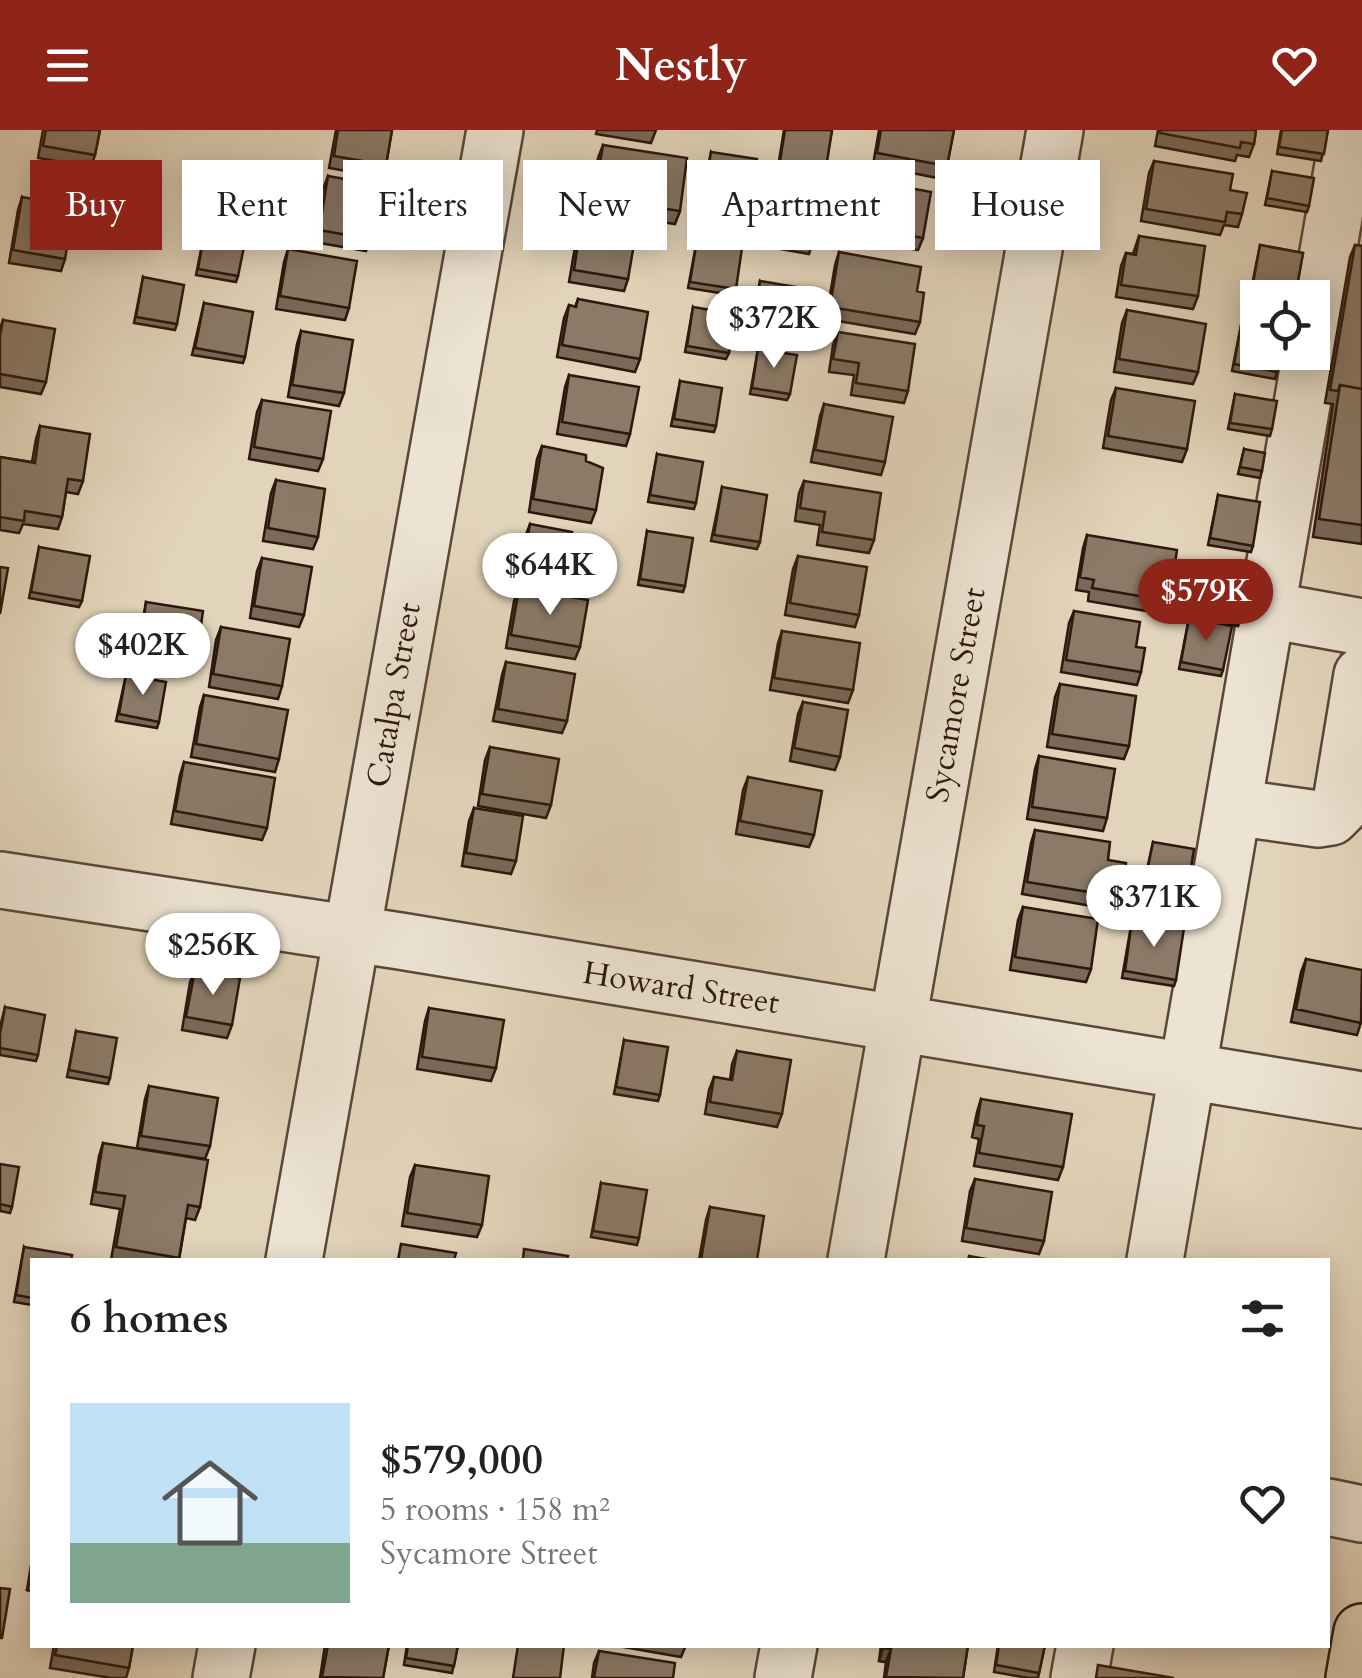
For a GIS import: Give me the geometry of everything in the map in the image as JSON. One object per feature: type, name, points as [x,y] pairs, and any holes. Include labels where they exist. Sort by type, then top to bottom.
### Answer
[{"type":"main road","points":[[1354,1678],[1362,1632]]},
{"type":"street","name":"Catalpa Street","points":[[294,1258],[495,130]]},
{"type":"street","name":"Sycamore Street","points":[[856,1258],[1055,130]]},
{"type":"street","points":[[1323,280],[1349,130]]},
{"type":"street","points":[[1155,1258],[1308,370]]},
{"type":"street","points":[[1268,610],[1362,627]]},
{"type":"street","points":[[1234,807],[1318,819],[1332,817],[1340,808],[1362,675]]},
{"type":"street","name":"Howard Street","points":[[0,880],[1362,1100]]},
{"type":"street","points":[[1330,1507],[1362,1514]]},
{"type":"street","points":[[221,1678],[226,1648]]},
{"type":"street","points":[[783,1678],[788,1648]]},
{"type":"street","points":[[1078,1678],[1083,1648]]},
{"type":"building","points":[[46,130],[100,130],[95,155],[43,146]]},
{"type":"building","points":[[338,130],[392,130],[387,160],[334,156]]},
{"type":"building","points":[[785,130],[832,130],[827,160],[780,160]]},
{"type":"building","points":[[881,130],[954,130],[948,160],[935,160],[935,164],[877,153]]},
{"type":"building","points":[[1160,130],[1256,130],[1254,144],[1241,142],[1240,148]]},
{"type":"building","points":[[1282,130],[1328,130],[1324,154],[1279,147]]},
{"type":"building","points":[[603,145],[687,158],[680,211],[667,209],[667,160],[600,160]]},
{"type":"building","points":[[711,152],[757,159],[757,160],[710,160]]},
{"type":"building","points":[[1154,161],[1233,174],[1230,190],[1247,193],[1242,214],[1227,212],[1225,222],[1146,209]]},
{"type":"building","points":[[1272,171],[1314,178],[1309,206],[1267,198]]},
{"type":"building","points":[[328,176],[343,179],[343,234],[323,231]]},
{"type":"building","points":[[915,189],[931,192],[923,238],[915,237]]},
{"type":"building","points":[[22,197],[30,198],[30,250],[67,250],[65,259],[13,250]]},
{"type":"building","points":[[1139,236],[1205,246],[1198,296],[1121,285],[1126,253],[1136,255]]},
{"type":"building","points":[[1260,245],[1303,253],[1298,280],[1254,280]]},
{"type":"building","points":[[1355,245],[1362,246],[1362,389],[1340,385],[1338,391],[1330,390]]},
{"type":"building","points":[[201,250],[243,250],[238,276],[198,269]]},
{"type":"building","points":[[288,250],[357,261],[349,308],[280,296]]},
{"type":"building","points":[[577,250],[633,250],[628,279],[574,270]]},
{"type":"building","points":[[695,250],[742,250],[736,289],[690,282]]},
{"type":"building","points":[[839,252],[921,267],[917,291],[924,293],[920,322],[830,307]]},
{"type":"building","points":[[143,277],[184,285],[177,324],[136,317]]},
{"type":"building","points":[[760,281],[802,288],[797,317],[755,311]]},
{"type":"building","points":[[578,299],[648,312],[640,359],[562,345],[569,305],[576,307]]},
{"type":"building","points":[[204,303],[253,312],[245,357],[195,348]]},
{"type":"building","points":[[693,307],[735,314],[729,353],[687,346]]},
{"type":"building","points":[[1127,310],[1206,324],[1198,372],[1119,359]]},
{"type":"building","points":[[3,320],[55,329],[46,382],[0,374]]},
{"type":"building","points":[[301,331],[353,340],[344,393],[292,385]]},
{"type":"building","points":[[1240,331],[1240,365],[1234,364]]},
{"type":"building","points":[[838,332],[915,344],[908,391],[856,383],[859,363],[833,359]]},
{"type":"building","points":[[758,349],[797,355],[790,394],[752,388]]},
{"type":"building","points":[[569,375],[639,387],[630,434],[562,422]]},
{"type":"building","points":[[680,381],[722,388],[716,426],[674,419]]},
{"type":"building","points":[[1340,385],[1362,389],[1362,525],[1319,519]]},
{"type":"building","points":[[1116,388],[1195,401],[1187,449],[1108,436]]},
{"type":"building","points":[[1235,394],[1277,401],[1272,429],[1230,423]]},
{"type":"building","points":[[262,400],[331,411],[323,459],[254,447]]},
{"type":"building","points":[[824,404],[893,417],[885,462],[815,450]]},
{"type":"building","points":[[40,426],[90,434],[83,481],[68,479],[62,517],[25,511],[24,521],[0,517],[0,457],[35,463]]},
{"type":"building","points":[[542,446],[586,455],[586,461],[603,468],[596,510],[533,499]]},
{"type":"building","points":[[1244,449],[1265,453],[1262,471],[1240,467]]},
{"type":"building","points":[[657,454],[703,462],[696,503],[650,495]]},
{"type":"building","points":[[276,480],[325,489],[318,537],[268,528]]},
{"type":"building","points":[[804,481],[881,493],[874,540],[822,532],[825,512],[800,508]]},
{"type":"building","points":[[722,487],[767,495],[760,542],[714,535]]},
{"type":"building","points":[[1218,495],[1260,502],[1253,546],[1210,538]]},
{"type":"building","points":[[530,524],[572,532],[565,580],[521,572]]},
{"type":"building","points":[[647,531],[693,538],[685,586],[640,579]]},
{"type":"building","points":[[1087,535],[1177,550],[1169,601],[1092,588],[1094,580],[1080,577]]},
{"type":"building","points":[[39,547],[90,556],[82,601],[31,592]]},
{"type":"building","points":[[798,556],[867,567],[859,615],[790,603]]},
{"type":"building","points":[[262,558],[312,567],[304,615],[254,606]]},
{"type":"building","points":[[0,567],[8,568],[0,614]]},
{"type":"building","points":[[1205,568],[1248,576],[1240,620],[1198,612]]},
{"type":"building","points":[[519,588],[588,600],[580,647],[511,635]]},
{"type":"building","points":[[146,602],[203,611],[199,639],[142,630]]},
{"type":"building","points":[[1074,611],[1140,622],[1136,647],[1145,648],[1141,672],[1066,660]]},
{"type":"building","points":[[1189,618],[1232,626],[1223,670],[1181,662]]},
{"type":"building","points":[[221,627],[290,639],[282,686],[213,674]]},
{"type":"building","points":[[782,631],[860,643],[853,690],[774,678]]},
{"type":"building","points":[[506,662],[575,674],[567,721],[498,709]]},
{"type":"building","points":[[126,675],[166,682],[159,722],[119,714]]},
{"type":"building","points":[[1060,684],[1136,696],[1129,746],[1052,734]]},
{"type":"building","points":[[204,695],[288,710],[279,759],[196,744]]},
{"type":"building","points":[[803,702],[848,710],[840,757],[794,748]]},
{"type":"building","points":[[490,747],[559,759],[551,805],[482,794]]},
{"type":"building","points":[[1039,756],[1115,769],[1107,818],[1032,807]]},
{"type":"building","points":[[184,762],[275,778],[267,828],[175,811]]},
{"type":"building","points":[[748,777],[822,791],[814,835],[740,821]]},
{"type":"building","points":[[474,808],[523,816],[516,861],[466,853]]},
{"type":"building","points":[[1035,830],[1110,842],[1108,860],[1126,863],[1120,897],[1027,882]]},
{"type":"building","points":[[1153,842],[1194,849],[1189,880],[1147,872]]},
{"type":"building","points":[[1023,907],[1098,919],[1091,969],[1015,957]]},
{"type":"building","points":[[1132,920],[1184,928],[1176,980],[1125,971]]},
{"type":"building","points":[[1306,959],[1362,970],[1361,1023],[1296,1009]]},
{"type":"building","points":[[195,970],[240,978],[232,1025],[186,1017]]},
{"type":"building","points":[[5,1007],[45,1015],[38,1055],[0,1048]]},
{"type":"building","points":[[429,1008],[504,1020],[496,1068],[422,1057]]},
{"type":"building","points":[[76,1031],[117,1038],[110,1078],[69,1070]]},
{"type":"building","points":[[624,1040],[668,1047],[660,1095],[616,1087]]},
{"type":"building","points":[[737,1051],[791,1060],[782,1114],[710,1102],[714,1077],[732,1080]]},
{"type":"building","points":[[149,1086],[218,1098],[210,1146],[141,1136]]},
{"type":"building","points":[[981,1099],[1072,1114],[1063,1167],[979,1153],[984,1126],[977,1125]]},
{"type":"building","points":[[103,1143],[208,1160],[200,1207],[188,1205],[179,1258],[116,1247],[125,1196],[95,1192]]},
{"type":"building","points":[[0,1164],[19,1167],[12,1207],[0,1204]]},
{"type":"building","points":[[415,1165],[489,1176],[482,1225],[407,1213]]},
{"type":"building","points":[[975,1179],[1052,1192],[1044,1241],[966,1228]]},
{"type":"building","points":[[601,1183],[647,1190],[639,1238],[593,1231]]},
{"type":"building","points":[[710,1207],[764,1216],[757,1258],[701,1258]]},
{"type":"building","points":[[401,1244],[456,1253],[455,1258],[398,1258]]},
{"type":"building","points":[[24,1247],[72,1255],[30,1258],[30,1298],[16,1295]]},
{"type":"building","points":[[524,1249],[568,1256],[568,1258],[523,1258]]},
{"type":"building","points":[[0,1588],[10,1589],[2,1638],[0,1638]]},
{"type":"building","points":[[56,1648],[132,1648],[129,1668],[55,1655]]},
{"type":"building","points":[[327,1648],[388,1648],[383,1678],[322,1677]]},
{"type":"building","points":[[408,1648],[457,1648],[454,1666],[406,1658]]},
{"type":"building","points":[[518,1648],[564,1648],[560,1678],[513,1678]]},
{"type":"building","points":[[883,1648],[968,1648],[963,1678],[886,1677],[891,1649]]},
{"type":"building","points":[[999,1648],[1044,1648],[1039,1673],[996,1665]]},
{"type":"building","points":[[599,1651],[675,1663],[673,1678],[594,1678]]},
{"type":"building","points":[[1098,1665],[1174,1678],[1096,1678]]}]
